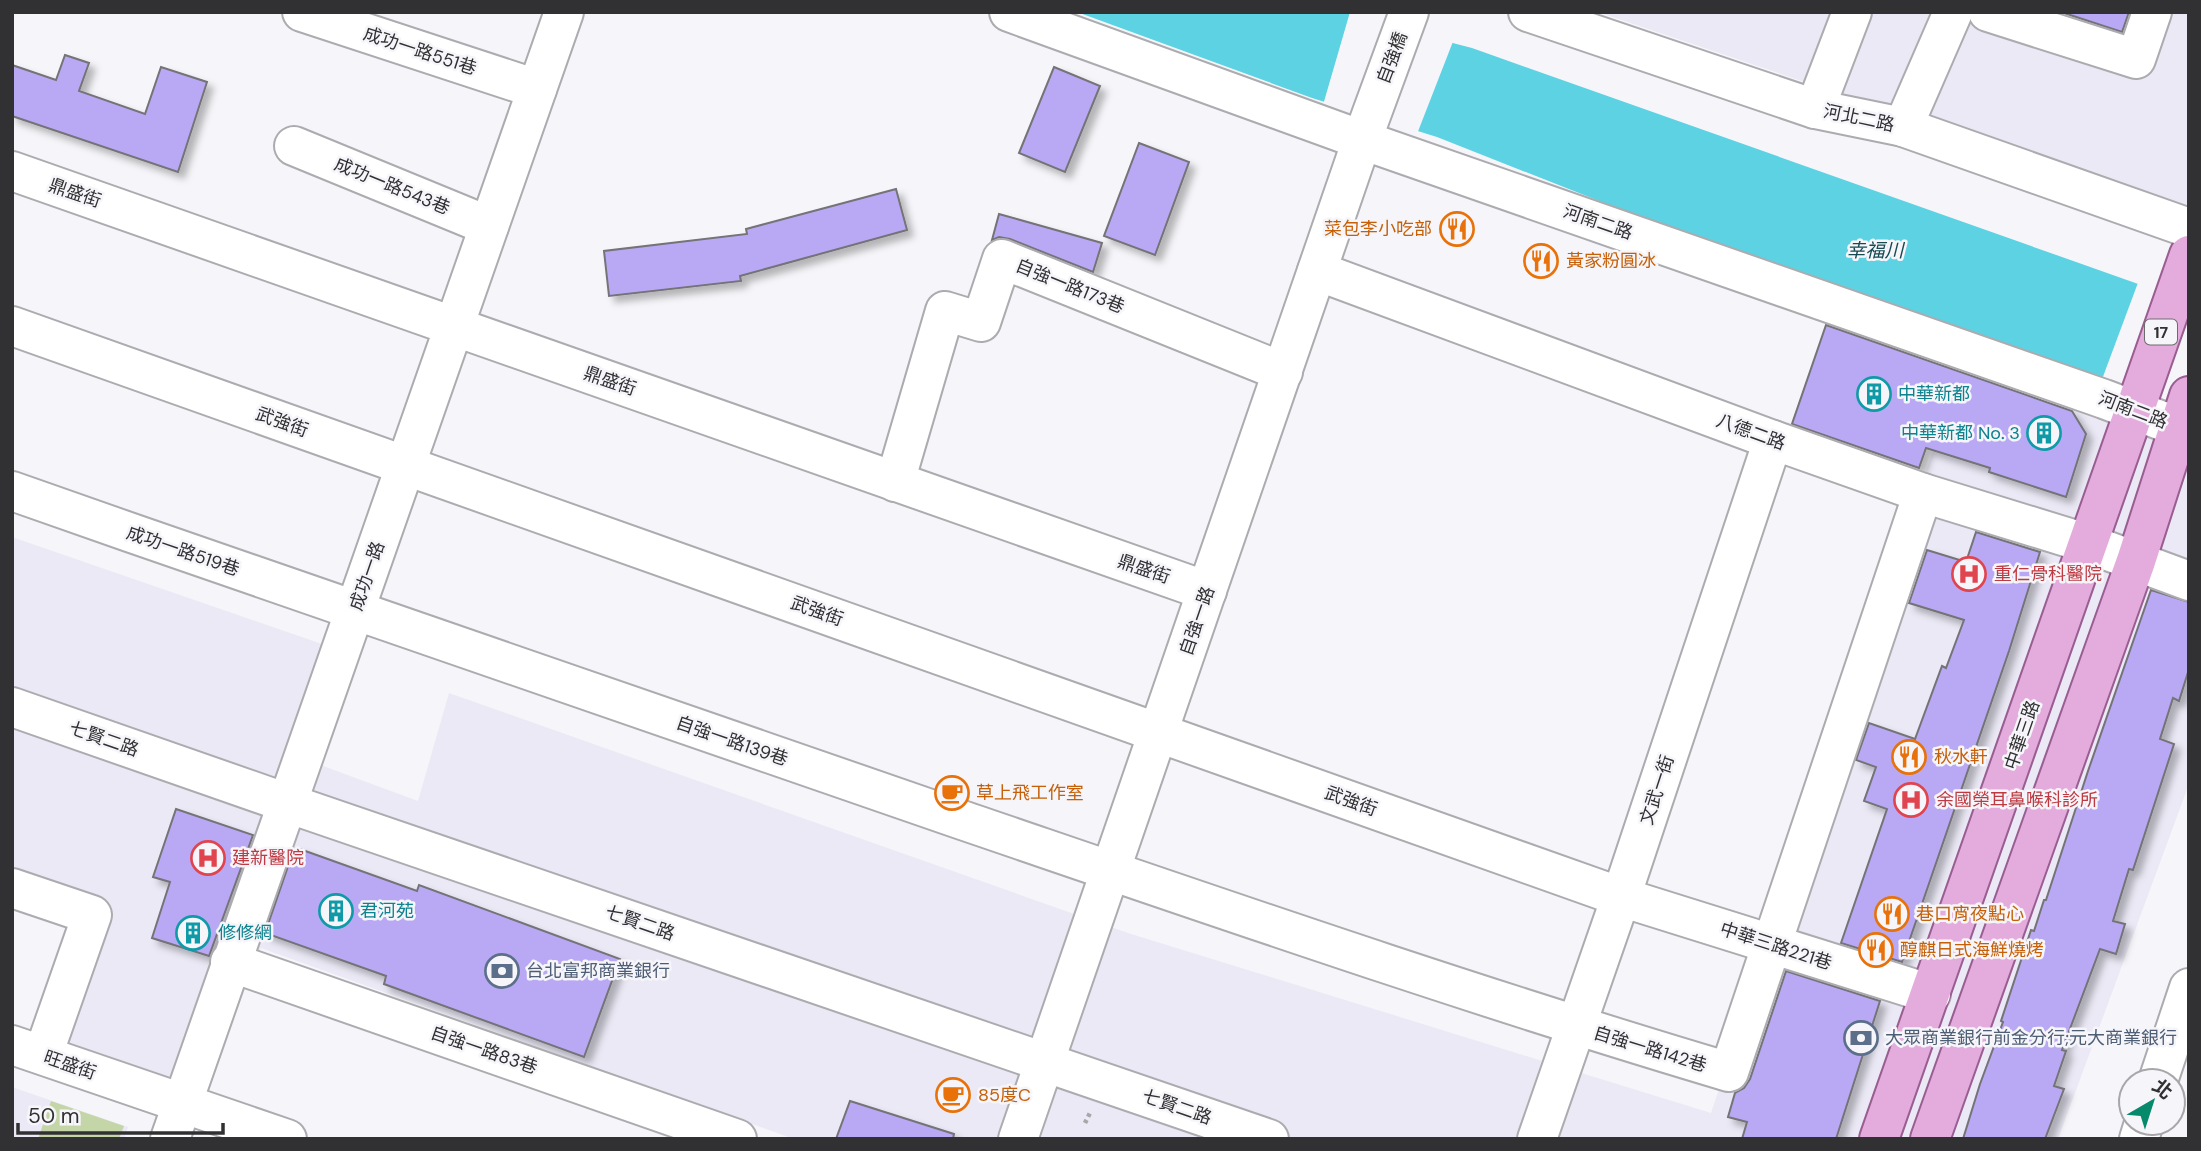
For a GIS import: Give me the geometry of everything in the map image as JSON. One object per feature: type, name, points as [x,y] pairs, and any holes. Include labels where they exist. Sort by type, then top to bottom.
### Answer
[{"type":"main road","name":"17","points":[[2133,409],[2189,255]]},
{"type":"main road","name":"中華三路","points":[[1879,1139],[2089,544],[2133,409]]},
{"type":"main road","points":[[1930,1139],[2185,418]]},
{"type":"street","name":"成功一路551巷","points":[[302,12],[537,89]]},
{"type":"street","name":"成功一路","points":[[170,1139],[564,12]]},
{"type":"street","name":"河南二路","points":[[1009,12],[1362,140],[2133,409],[2185,418]]},
{"type":"street","name":"自強橋","points":[[1375,103],[1409,12]]},
{"type":"street","name":"河北二路","points":[[1528,12],[1815,109],[1903,127],[2189,228]]},
{"type":"street","points":[[1815,109],[1852,12]]},
{"type":"street","points":[[1903,127],[1953,12]]},
{"type":"street","points":[[1988,12],[2136,59],[2152,12]]},
{"type":"street","name":"自強一路","points":[[1018,1139],[1375,103]]},
{"type":"street","name":"成功一路543巷","points":[[294,146],[489,226]]},
{"type":"street","name":"鼎盛街","points":[[12,171],[1207,591]]},
{"type":"street","name":"自強一路173巷","points":[[895,482],[946,311],[981,322],[1002,259],[1283,372]]},
{"type":"street","name":"八德二路","points":[[1317,271],[1773,440],[1923,493],[2089,544],[2189,581]]},
{"type":"street","name":"武強街","points":[[12,326],[1621,897]]},
{"type":"street","name":"文武一街","points":[[1537,1139],[1621,897],[1773,440]]},
{"type":"street","name":"成功一路519巷","points":[[12,491],[354,612]]},
{"type":"street","name":"自強一路142巷","points":[[1111,870],[1576,1027],[1728,1072],[1773,945],[1923,493]]},
{"type":"street","name":"自強一路139巷","points":[[354,612],[1111,870]]},
{"type":"street","name":"七賢二路","points":[[12,707],[1269,1139]]},
{"type":"street","points":[[12,888],[92,915],[28,1050]]},
{"type":"street","name":"中華三路221巷","points":[[1621,897],[1930,994]]},
{"type":"street","name":"自強一路83巷","points":[[230,962],[737,1139]]},
{"type":"street","points":[[2163,1067],[2189,988]]},
{"type":"street","name":"旺盛街","points":[[28,1050],[287,1139]]},
{"type":"shaded area","points":[[1598,12],[2189,12],[2189,212],[2136,194]]},
{"type":"shaded area","points":[[1963,361],[2189,444],[2189,784],[2058,1139],[794,1139],[261,948],[203,1089],[60,1041],[109,909],[12,874],[12,537],[322,644],[288,753],[418,801],[449,693],[1128,933],[1711,1113]]},
{"type":"shaded area","points":[[12,1087],[128,1127],[124,1139],[12,1139]]},
{"type":"green space","points":[[51,1101],[124,1126],[119,1139],[38,1139]]},
{"type":"water","name":"幸福川","points":[[1077,12],[1355,12],[1414,33],[1472,48],[2141,285],[2110,381],[1865,306],[1437,137],[1312,98]]},
{"type":"pier","points":[[1350,12],[1365,12],[1415,30],[1454,39],[1417,134],[1323,105]]},
{"type":"pier","points":[[2139,280],[2189,299],[2189,406],[2101,382]]},
{"type":"building","points":[[2061,12],[2129,12],[2122,32]]},
{"type":"building","points":[[65,55],[89,63],[79,91],[145,114],[161,67],[207,82],[178,172],[12,116],[12,65],[56,80]]},
{"type":"building","points":[[1054,67],[1100,86],[1065,172],[1019,153]]},
{"type":"building","points":[[1139,143],[1189,162],[1155,255],[1104,236]]},
{"type":"building","points":[[896,189],[907,230],[740,276],[741,281],[609,296],[604,251],[747,234],[746,229]]},
{"type":"building","points":[[999,214],[1102,243],[1093,272],[1010,239],[999,237],[992,240]]},
{"type":"building","points":[[1826,325],[2072,411],[2086,434],[2066,497],[1989,472],[1990,468],[1926,448],[1919,468],[1792,424]]},
{"type":"building","points":[[1976,532],[2040,552],[2009,651],[1902,962],[1841,943],[1887,809],[1864,801],[1876,767],[1856,760],[1869,723],[1915,739],[1942,666],[1946,668],[1964,620],[1909,603],[1927,550],[1966,562]]},
{"type":"building","points":[[2151,590],[2189,602],[2189,669],[2179,701],[2173,698],[2160,739],[2174,744],[2133,870],[2129,869],[2113,921],[2125,924],[2116,954],[2100,949],[2062,1050],[2066,1051],[2054,1086],[2064,1089],[2045,1139],[1963,1139],[2031,930],[2034,931],[2046,900]]},
{"type":"building","name":"建新醫院","points":[[176,809],[253,835],[209,956],[152,938],[170,882],[153,877]]},
{"type":"building","name":"台北富邦商業銀行","points":[[294,849],[417,891],[419,885],[620,959],[584,1057],[384,984],[386,976],[265,933]]},
{"type":"building","points":[[1786,971],[1880,1001],[1836,1139],[1742,1139],[1747,1122],[1728,1117],[1735,1093],[1744,1088],[1750,1079]]},
{"type":"building","points":[[850,1101],[954,1134],[953,1139],[836,1139]]},
{"type":"place","name":"菜包李小吃部","points":[[1457,229]]},
{"type":"place","name":"黃家粉圓冰","points":[[1541,261]]},
{"type":"place","name":"中華新都","points":[[1874,394]]},
{"type":"place","name":"中華新都 No. 3","points":[[2044,433]]},
{"type":"place","name":"重仁骨科醫院","points":[[1969,574]]},
{"type":"place","name":"秋水軒","points":[[1909,757]]},
{"type":"place","name":"草上飛工作室","points":[[952,793]]},
{"type":"place","name":"余國榮耳鼻喉科診所","points":[[1911,800]]},
{"type":"place","name":"建新醫院","points":[[208,858]]},
{"type":"place","name":"君河苑","points":[[336,911]]},
{"type":"place","name":"巷口宵夜點心","points":[[1892,914]]},
{"type":"place","name":"修修網","points":[[193,933]]},
{"type":"place","name":"醇麒日式海鮮燒烤","points":[[1876,950]]},
{"type":"place","name":"台北富邦商業銀行","points":[[502,971]]},
{"type":"place","name":"大眾商業銀行前金分行;元大商業銀行","points":[[1861,1038]]},
{"type":"place","name":"85度C","points":[[953,1095]]}]
